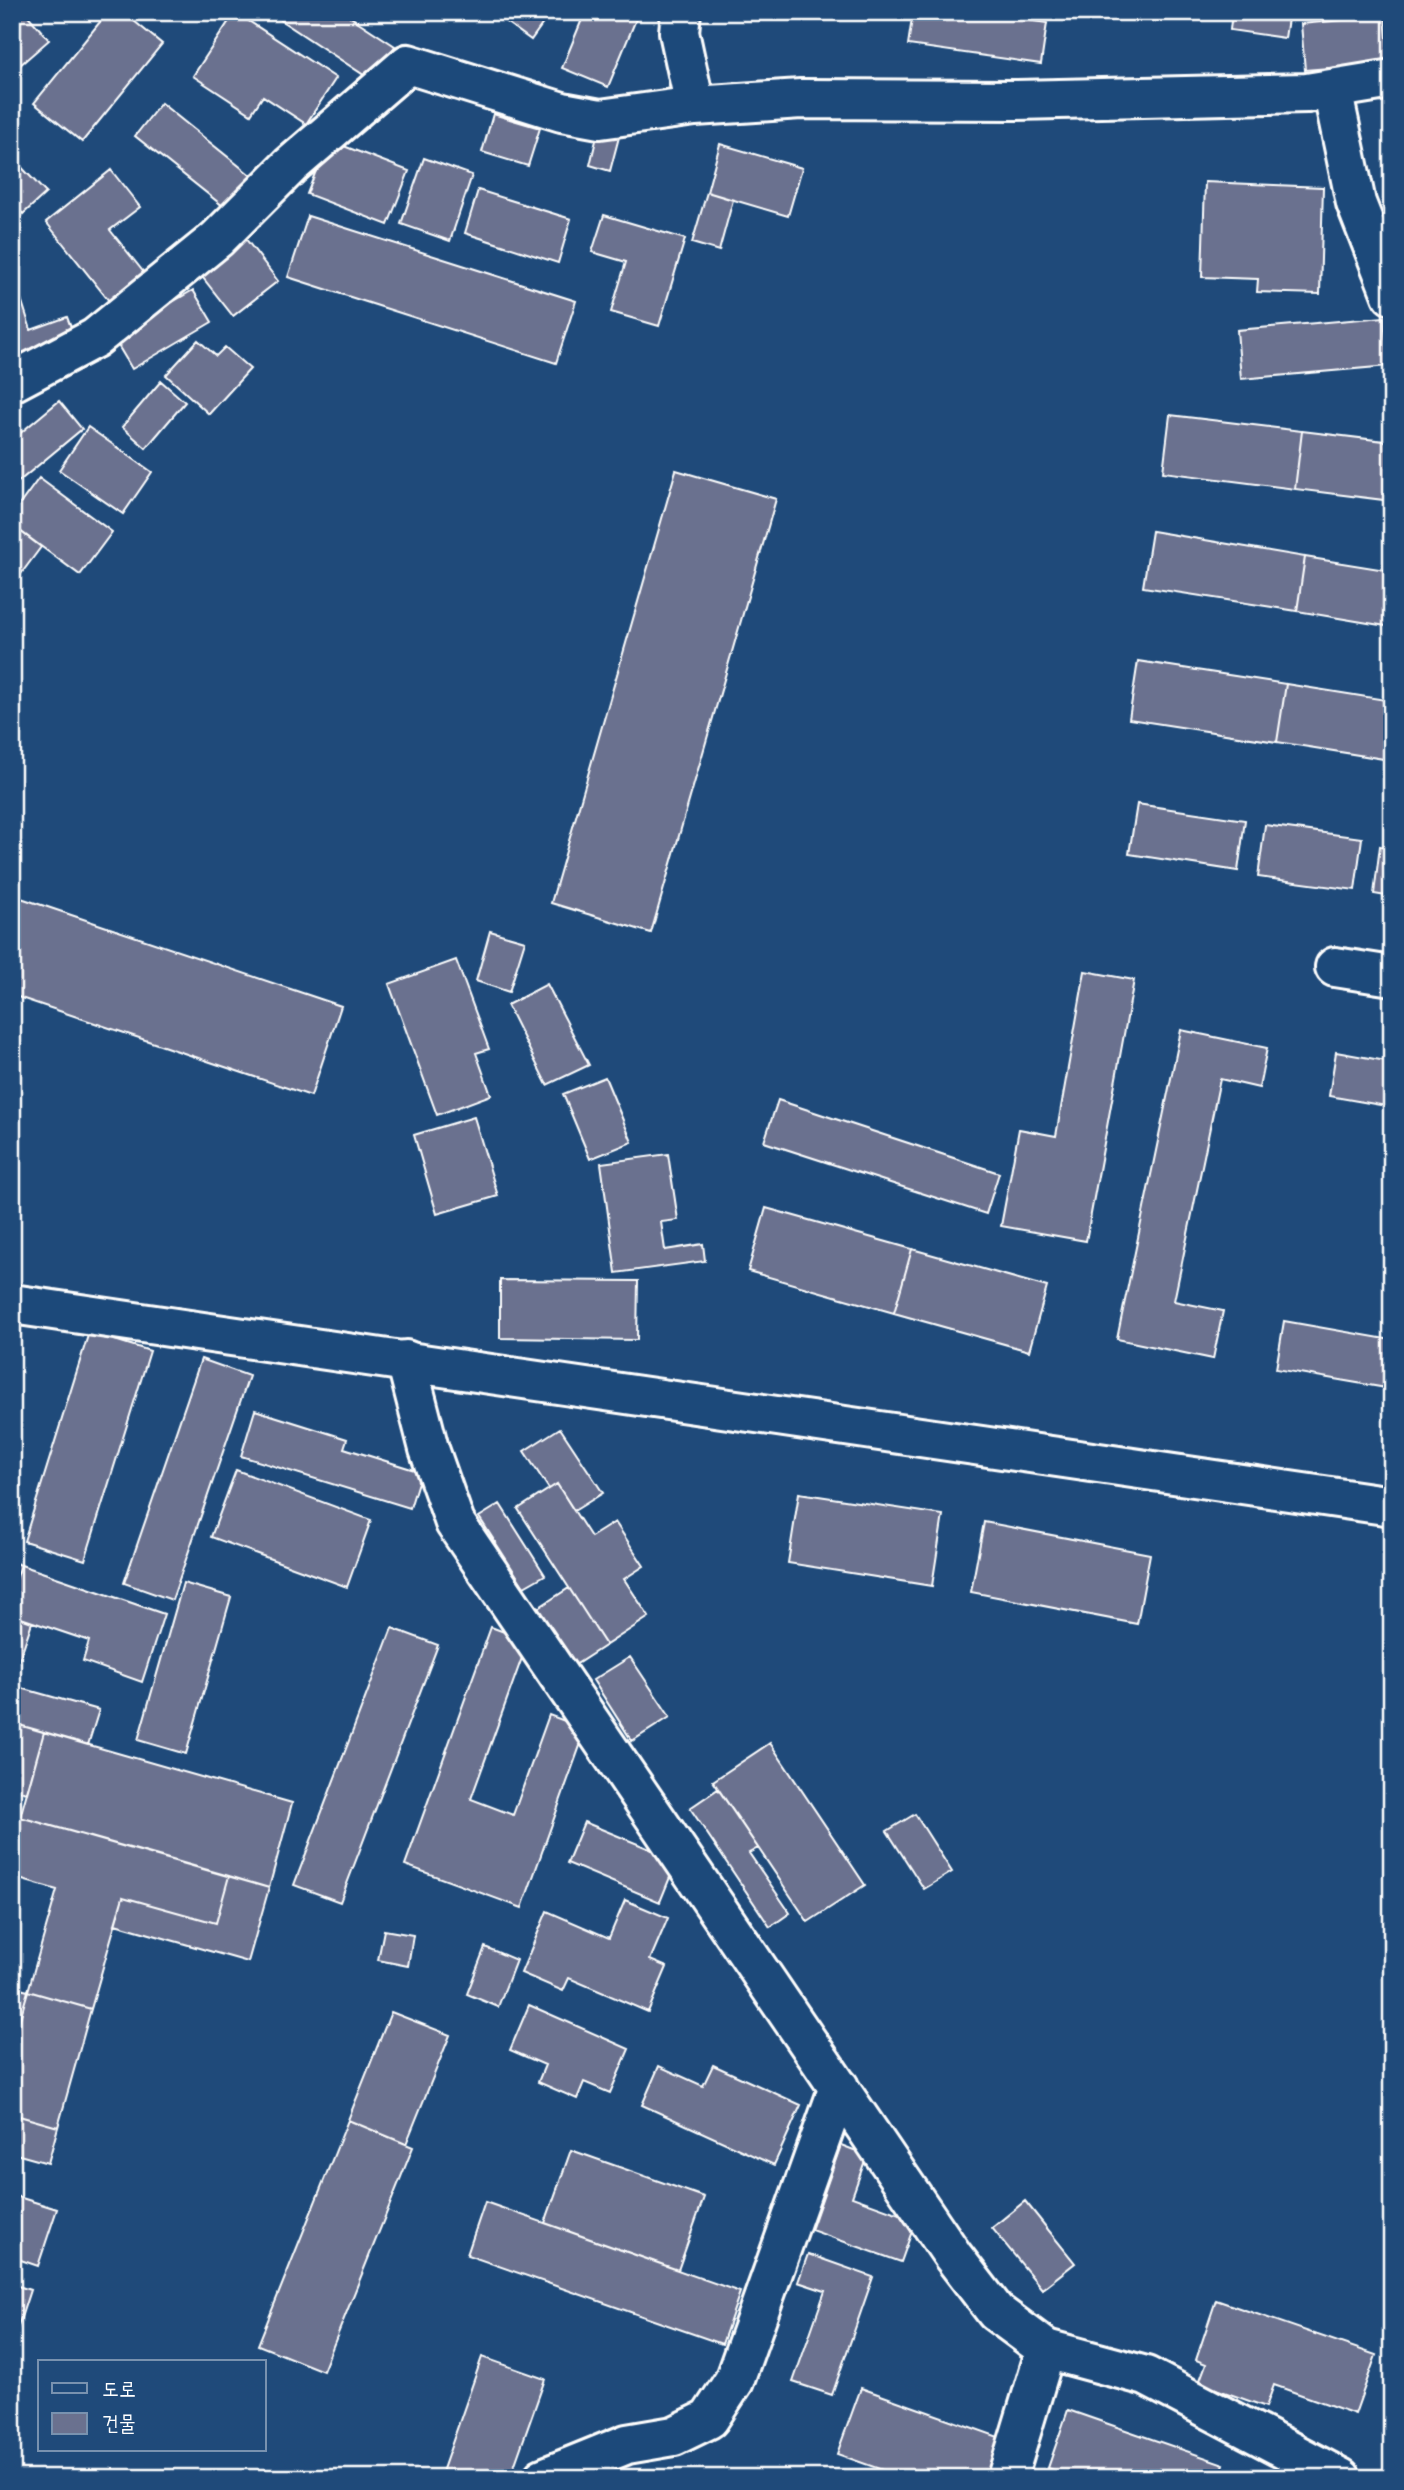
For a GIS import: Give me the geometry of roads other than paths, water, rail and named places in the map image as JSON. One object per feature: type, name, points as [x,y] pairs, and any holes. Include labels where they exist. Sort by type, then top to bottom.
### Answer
[{"type":"street","points":[[681,12],[679,32],[695,106]]},
{"type":"street","points":[[12,382],[95,338],[217,239],[290,166],[408,64],[562,112],[600,119],[695,106],[801,99],[1030,100],[1307,93],[1392,79]]},
{"type":"street","points":[[1332,89],[1356,203],[1392,295]]},
{"type":"street","points":[[1335,967],[1392,976]]},
{"type":"street","points":[[12,1304],[1392,1506]]},
{"type":"street","points":[[406,1360],[429,1448],[455,1523],[953,2256],[996,2312],[1046,2349],[1146,2376],[1341,2478]]},
{"type":"street","points":[[543,2478],[627,2444],[674,2436],[709,2418],[734,2381],[839,2087]]},
{"type":"street","points":[[1007,2478],[1046,2349]]}]
